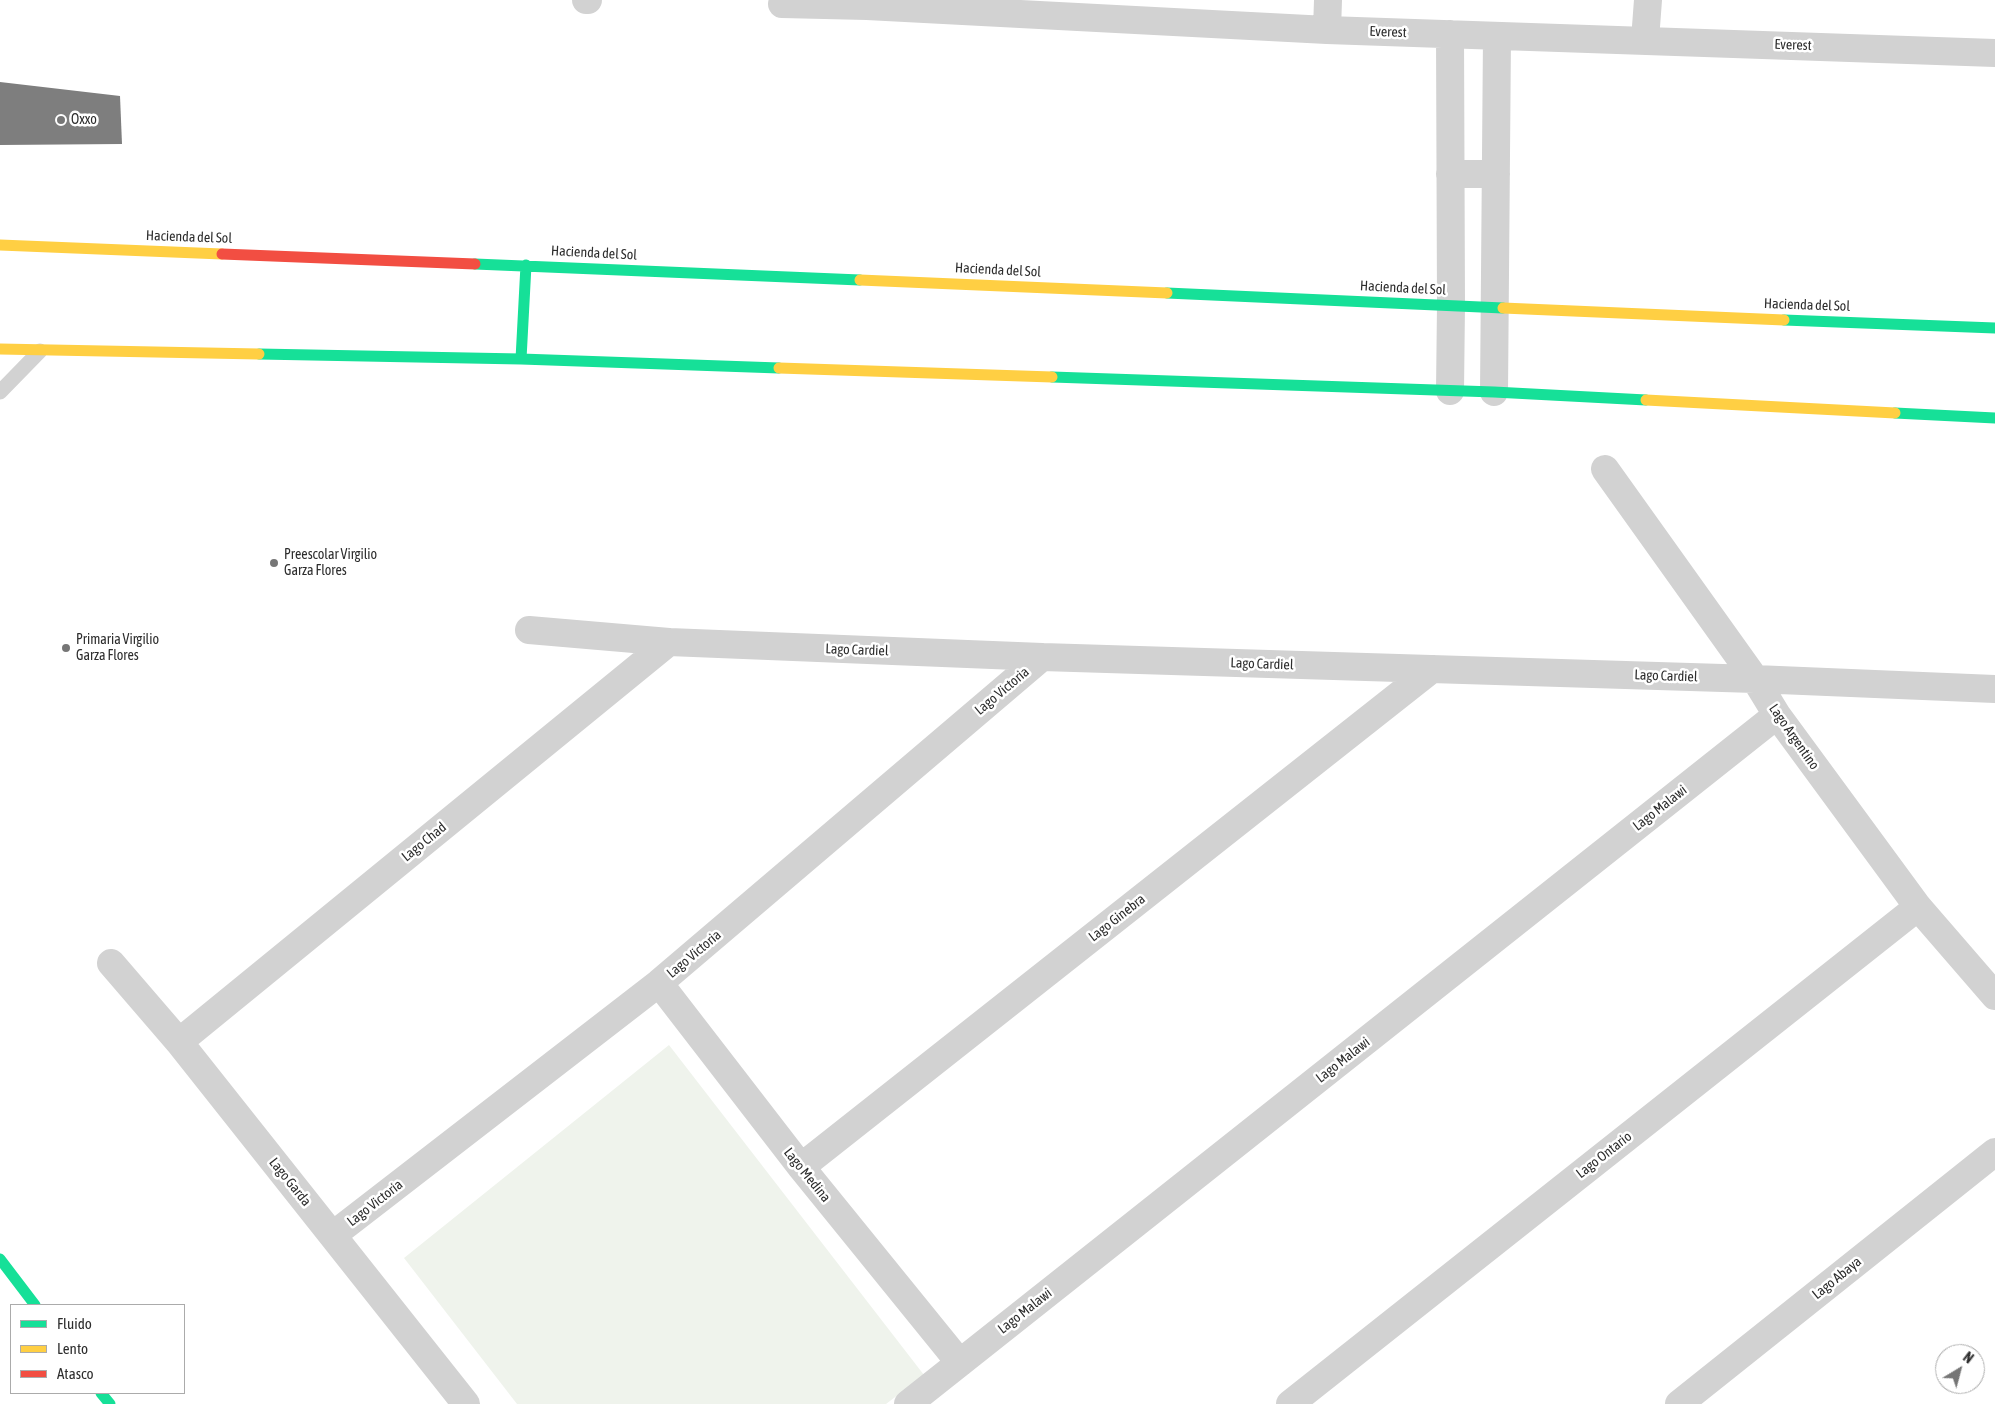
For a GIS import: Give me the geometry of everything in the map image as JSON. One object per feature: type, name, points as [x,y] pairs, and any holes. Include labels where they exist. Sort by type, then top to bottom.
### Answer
[{"type":"street","points":[[1328,0],[1328,30]]},
{"type":"street","points":[[1645,40],[1648,0]]},
{"type":"street","name":"Everest","points":[[782,4],[867,3],[1328,30],[1995,53]]},
{"type":"street","points":[[1450,34],[1450,391]]},
{"type":"street","points":[[1494,392],[1493,308],[1497,36]]},
{"type":"street","points":[[1450,174],[1496,174]]},
{"type":"street","name":"Hacienda del Sol","points":[[0,245],[526,265],[1493,308],[1995,328]]},
{"type":"street","points":[[521,359],[526,265]]},
{"type":"street","points":[[0,349],[521,359],[1494,392],[1995,418]]},
{"type":"street","name":"Lago Argentino","points":[[1605,468],[1755,678],[1778,715],[1918,906],[1995,996]]},
{"type":"street","name":"Lago Cardiel","points":[[529,630],[669,642],[1042,657],[1755,678],[1995,689]]},
{"type":"street","name":"Lago Chad","points":[[178,1042],[669,642]]},
{"type":"street","name":"Lago Victoria","points":[[333,1235],[659,984],[1042,657]]},
{"type":"street","name":"Lago Ginebra","points":[[801,1167],[1432,669]]},
{"type":"street","name":"Lago Malawi","points":[[908,1404],[1778,715]]},
{"type":"street","name":"Lago Ontario","points":[[1290,1404],[1918,906]]},
{"type":"street","name":"Lago Garda","points":[[111,963],[178,1042],[333,1235],[465,1404]]},
{"type":"street","name":"Lago Medina","points":[[659,984],[801,1167],[960,1363]]},
{"type":"street","name":"Lago Abaya","points":[[1679,1404],[1995,1152]]},
{"type":"street","points":[[0,1259],[34,1304]]},
{"type":"street","points":[[102,1394],[110,1404]]},
{"type":"lane","points":[[0,392],[40,351]]},
{"type":"shaded area","points":[[669,1045],[924,1375],[886,1404],[517,1404],[404,1258]]},
{"type":"building","name":"Oxxo","points":[[0,82],[120,96],[122,144],[0,145]]},
{"type":"traffic: fast","points":[[475,264],[860,280]]},
{"type":"traffic: fast","points":[[521,359],[526,265]]},
{"type":"traffic: fast","points":[[1167,293],[1503,308]]},
{"type":"traffic: fast","points":[[1784,320],[1995,328]]},
{"type":"traffic: fast","points":[[259,354],[521,359],[779,368]]},
{"type":"traffic: fast","points":[[1052,377],[1494,392],[1646,400]]},
{"type":"traffic: fast","points":[[1895,413],[1995,418]]},
{"type":"traffic: fast","points":[[0,1259],[34,1304]]},
{"type":"traffic: fast","points":[[102,1394],[110,1404]]},
{"type":"traffic: slow","points":[[0,245],[222,254]]},
{"type":"traffic: slow","points":[[860,280],[1167,293]]},
{"type":"traffic: slow","points":[[1503,308],[1784,320]]},
{"type":"traffic: slow","points":[[0,349],[259,354]]},
{"type":"traffic: slow","points":[[779,368],[1052,377]]},
{"type":"traffic: slow","points":[[1646,400],[1895,413]]},
{"type":"traffic: jam","points":[[222,254],[475,264]]},
{"type":"place","name":"Oxxo","points":[[61,120]]},
{"type":"place","name":"Preescolar Virgilio Garza Flores","points":[[274,563]]},
{"type":"place","name":"Primaria Virgilio Garza Flores","points":[[66,648]]}]
